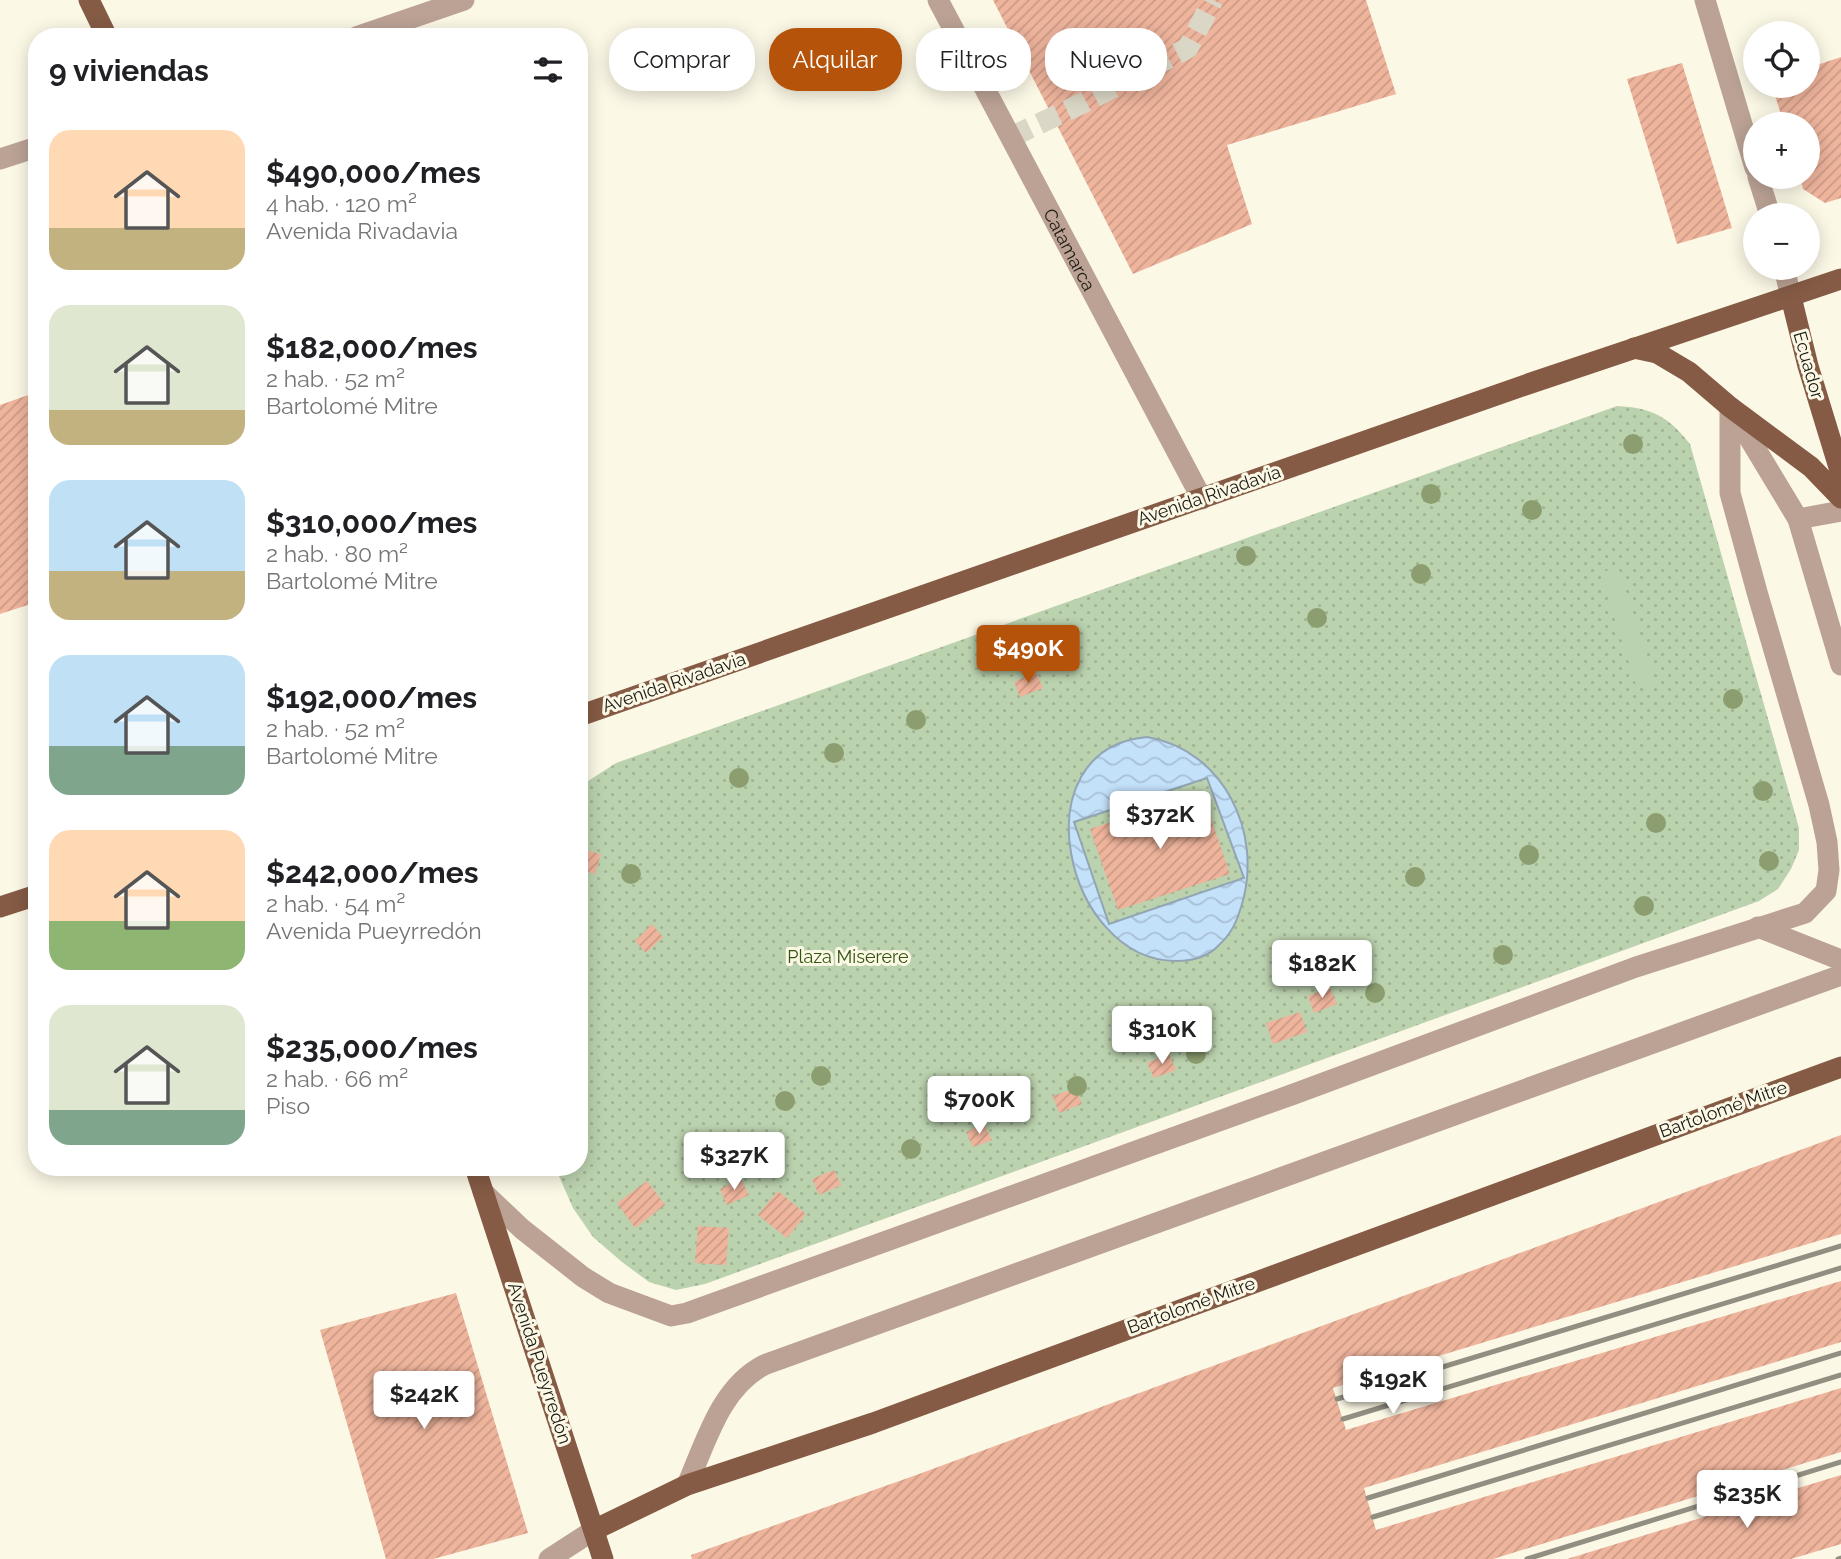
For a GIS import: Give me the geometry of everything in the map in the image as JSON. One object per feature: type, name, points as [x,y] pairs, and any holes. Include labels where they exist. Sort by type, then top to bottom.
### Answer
[{"type":"main road","points":[[89,0],[103,28]]},
{"type":"main road","name":"Avenida Rivadavia","points":[[588,713],[953,583],[1841,279]]},
{"type":"main road","name":"Ecuador","points":[[1791,297],[1808,366],[1841,474]]},
{"type":"main road","points":[[1634,348],[1657,353],[1670,360],[1811,467],[1841,498]]},
{"type":"main road","points":[[588,723],[606,706]]},
{"type":"main road","points":[[0,907],[28,898]]},
{"type":"main road","name":"Bartolomé Mitre","points":[[594,1530],[687,1485],[886,1418],[1841,1067]]},
{"type":"main road","name":"Avenida Pueyrredón","points":[[478,1176],[603,1559]]},
{"type":"street","points":[[382,28],[464,0]]},
{"type":"street","name":"Catamarca","points":[[938,0],[1202,499]]},
{"type":"street","points":[[1705,0],[1743,128]]},
{"type":"street","points":[[0,159],[28,150]]},
{"type":"street","points":[[1787,280],[1791,297]]},
{"type":"street","points":[[1730,407],[1798,519],[1841,665]]},
{"type":"street","points":[[483,1192],[522,1229],[583,1277],[609,1293],[671,1316],[687,1313],[861,1252],[1636,967],[1805,913],[1826,891],[1829,870],[1827,842],[1819,805],[1730,493],[1730,407]]},
{"type":"street","points":[[1798,519],[1841,511]]},
{"type":"street","points":[[1758,927],[1841,960]]},
{"type":"street","points":[[687,1485],[723,1405],[736,1385],[750,1372],[764,1365],[1841,975]]},
{"type":"street","name":"Bartolomé Mitre","points":[[549,1559],[594,1530]]},
{"type":"green space","name":"Plaza Miserere","points":[[1617,406],[1658,415],[1690,444],[1799,828],[1799,850],[1778,889],[1759,901],[705,1284],[676,1290],[649,1282],[593,1237],[573,1208],[559,1176],[588,1176],[588,781],[616,763]]},
{"type":"green space","points":[[1618,567],[1656,682],[1637,688],[1600,573]]},
{"type":"water","points":[[1147,737],[1174,745],[1197,759],[1216,777],[1231,799],[1241,823],[1247,850],[1247,877],[1242,904],[1233,926],[1224,940],[1205,955],[1176,961],[1138,952],[1106,928],[1084,893],[1071,854],[1070,813],[1081,777],[1106,750]],"holes":[[[1207,778],[1244,878],[1109,924],[1074,822]]]},
{"type":"building","points":[[993,0],[1366,0],[1396,94],[1227,145],[1252,224],[1133,274],[1031,74],[1031,28],[1007,28]]},
{"type":"building","points":[[1841,57],[1841,198],[1825,203],[1803,189],[1820,189],[1820,112],[1780,112],[1776,98],[1820,98],[1820,64]]},
{"type":"building","points":[[1682,63],[1732,228],[1677,244],[1627,79]]},
{"type":"building","points":[[28,395],[28,605],[0,614],[0,405]]},
{"type":"building","points":[[1036,672],[1043,688],[1020,697],[1014,682]]},
{"type":"building","points":[[1202,792],[1230,874],[1118,910],[1090,829]]},
{"type":"building","points":[[588,851],[601,854],[595,874],[588,872]]},
{"type":"building","points":[[652,924],[663,937],[646,953],[635,941]]},
{"type":"building","points":[[1330,988],[1337,1004],[1314,1013],[1308,996]]},
{"type":"building","points":[[1300,1012],[1307,1032],[1273,1044],[1266,1023]]},
{"type":"building","points":[[1169,1054],[1176,1070],[1154,1078],[1147,1063]]},
{"type":"building","points":[[1076,1088],[1082,1104],[1059,1113],[1053,1096]]},
{"type":"building","points":[[984,1124],[992,1140],[973,1147],[966,1132]]},
{"type":"building","points":[[1841,1135],[1841,1234],[1333,1388],[1346,1430],[1841,1281],[1841,1342],[1364,1488],[1376,1530],[1841,1388],[1841,1452],[1493,1559],[692,1559],[691,1555],[919,1474]]},
{"type":"building","points":[[834,1170],[841,1185],[819,1195],[812,1179]]},
{"type":"building","points":[[741,1179],[749,1195],[727,1205],[720,1189]]},
{"type":"building","points":[[647,1181],[665,1205],[635,1228],[617,1203]]},
{"type":"building","points":[[778,1191],[806,1214],[787,1238],[758,1215]]},
{"type":"building","points":[[698,1226],[729,1228],[726,1265],[695,1263]]},
{"type":"building","points":[[456,1293],[528,1533],[433,1559],[386,1559],[320,1330]]},
{"type":"building","points":[[1841,1475],[1841,1544],[1791,1559],[1567,1559]]},
{"type":"tunnel","points":[[1011,137],[1188,48],[1213,0]]},
{"type":"railway","points":[[1337,1399],[1841,1246]]},
{"type":"railway","points":[[1343,1419],[1841,1268]]},
{"type":"railway","points":[[1368,1498],[1841,1353]]},
{"type":"railway","points":[[1373,1517],[1841,1375]]},
{"type":"railway","points":[[1527,1559],[1841,1462]]}]
